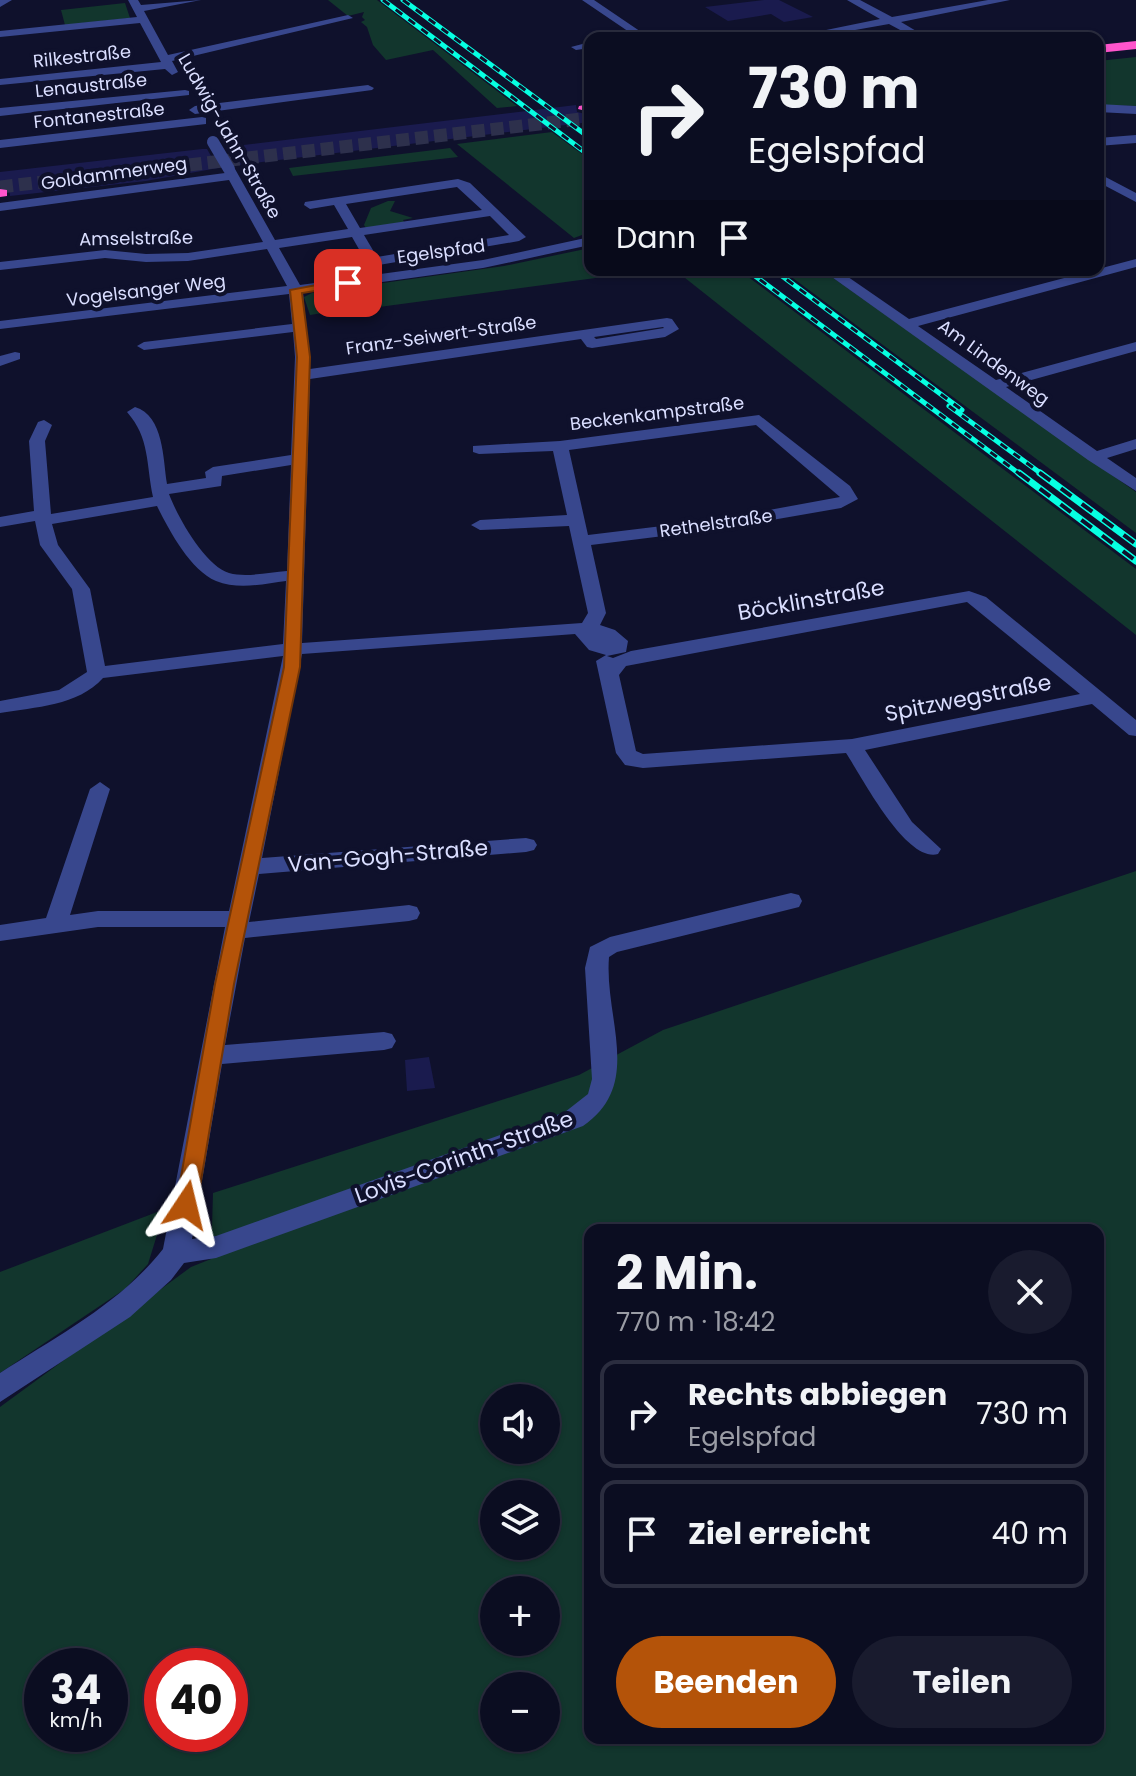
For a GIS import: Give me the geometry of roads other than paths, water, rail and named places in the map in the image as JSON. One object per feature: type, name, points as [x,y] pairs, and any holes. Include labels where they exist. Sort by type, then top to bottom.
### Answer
[{"type":"highway","points":[[1104,48],[1136,45]]},
{"type":"highway","points":[[1104,57],[1136,53]]},
{"type":"street","points":[[0,4],[7,0]]},
{"type":"street","points":[[0,34],[196,0]]},
{"type":"street","points":[[587,0],[632,32]]},
{"type":"street","points":[[852,0],[912,32]]},
{"type":"street","points":[[825,32],[1005,0]]},
{"type":"street","name":"Ludwig-Jahn-Straße","points":[[138,10],[296,290]]},
{"type":"street","name":"Rilkestraße","points":[[0,82],[166,62],[348,18]]},
{"type":"street","points":[[576,47],[584,46]]},
{"type":"street","name":"Fontanestraße","points":[[0,144],[368,88]]},
{"type":"street","name":"Lenaustraße","points":[[0,112],[185,93]]},
{"type":"street","points":[[1104,108],[1136,110]]},
{"type":"street","points":[[1104,142],[1136,139]]},
{"type":"street","name":"Goldammerweg","points":[[1,198],[231,172]]},
{"type":"street","points":[[1104,180],[1136,198]]},
{"type":"street","points":[[310,205],[458,183],[519,237],[373,262],[338,201]]},
{"type":"street","name":"Amselstraße","points":[[0,266],[105,254],[146,258],[188,257],[493,212]]},
{"type":"street","name":"Egelspfad","points":[[296,290],[520,258],[584,242]]},
{"type":"street","points":[[1104,262],[1116,269]]},
{"type":"street","points":[[1104,272],[1136,263]]},
{"type":"street","name":"Am Lindenweg","points":[[838,276],[1136,486]]},
{"type":"street","points":[[908,324],[1090,276]]},
{"type":"street","points":[[0,1389],[132,1299],[161,1275],[176,1253],[211,1056],[293,649],[303,375],[296,290]]},
{"type":"street","name":"Vogelsanger Weg","points":[[0,325],[296,290]]},
{"type":"street","points":[[144,346],[301,327]]},
{"type":"street","name":"Franz-Seiwert-Straße","points":[[303,375],[585,334]]},
{"type":"street","points":[[993,386],[1136,346]]},
{"type":"street","points":[[135,412],[148,424],[162,495],[195,553],[210,570],[222,577],[297,575]]},
{"type":"street","name":"Beckenkampstraße","points":[[479,449],[560,446],[759,420],[844,490],[850,499]]},
{"type":"street","points":[[0,707],[78,691],[91,682],[97,673],[81,589],[49,545],[43,518],[37,441],[44,425]]},
{"type":"street","points":[[1094,457],[1136,444]]},
{"type":"street","points":[[560,446],[609,675]]},
{"type":"street","points":[[0,522],[43,518],[162,495],[215,482],[213,472],[299,459]]},
{"type":"street","name":"Rethelstraße","points":[[580,541],[720,524],[850,499]]},
{"type":"street","points":[[480,525],[576,520]]},
{"type":"street","name":"Böcklinstraße","points":[[609,675],[619,662],[637,656],[969,596],[980,601],[1094,697]]},
{"type":"street","name":"Böcklinstraße","points":[[97,673],[182,660],[293,649],[552,630],[601,636],[662,652]]},
{"type":"street","name":"Böcklinstraße","points":[[601,636],[637,656]]},
{"type":"street","name":"Spitzwegstraße","points":[[609,675],[626,753],[632,760],[852,746],[1094,697]]},
{"type":"street","points":[[1094,697],[1136,730]]},
{"type":"street","points":[[852,746],[905,827],[930,849]]},
{"type":"street","points":[[56,923],[100,789]]},
{"type":"street","name":"Van-Gogh-Straße","points":[[249,867],[526,845]]},
{"type":"street","name":"Lovis-Corinth-Straße","points":[[176,1253],[216,1247],[574,1119],[601,1093],[604,1072],[598,953],[610,945],[791,901]]},
{"type":"street","points":[[0,933],[56,923],[145,918],[237,925],[409,913]]},
{"type":"street","points":[[211,1056],[384,1041]]},
{"type":"tunnel","points":[[0,187],[584,119]]},
{"type":"railway","points":[[383,0],[584,151]]},
{"type":"railway","points":[[403,0],[584,134]]},
{"type":"railway","points":[[755,276],[1021,475]]},
{"type":"railway","points":[[782,276],[962,410]]},
{"type":"railway","points":[[949,406],[1043,475]]},
{"type":"railway","points":[[1019,473],[1136,561]]},
{"type":"railway","points":[[1040,473],[1136,544]]}]
